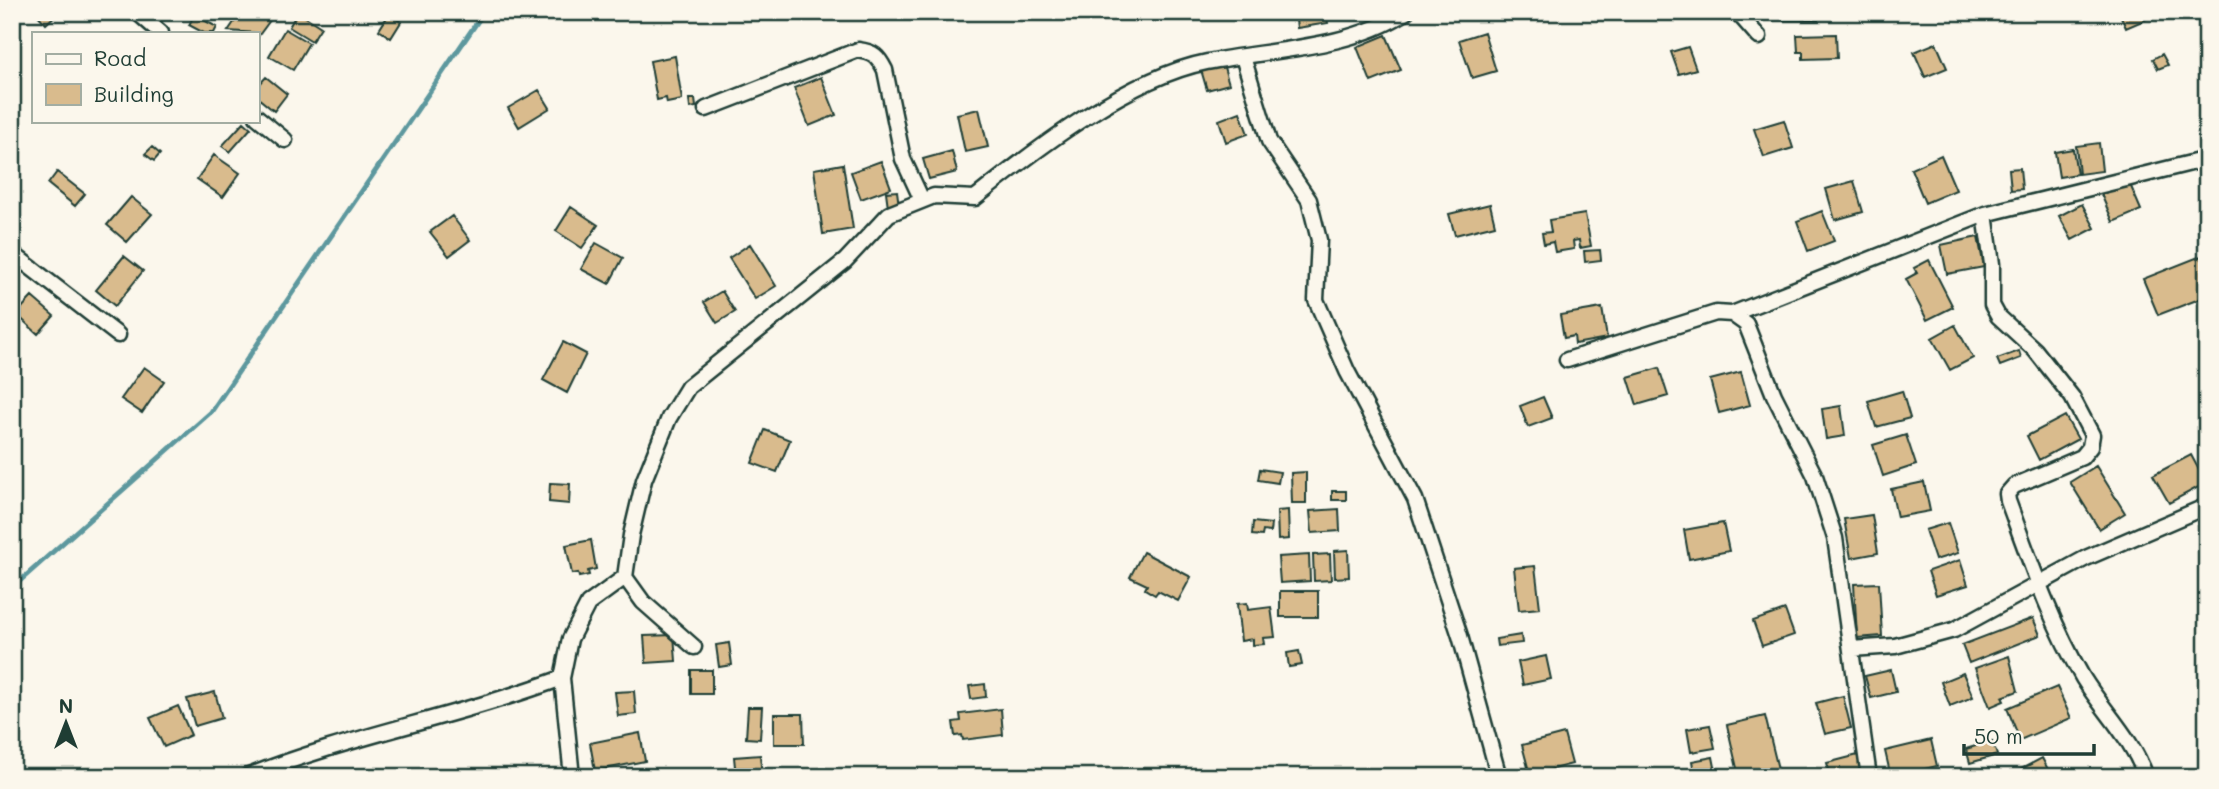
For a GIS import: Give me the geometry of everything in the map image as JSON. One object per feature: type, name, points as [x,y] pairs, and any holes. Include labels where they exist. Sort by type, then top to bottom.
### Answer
[{"type":"street","points":[[137,12],[160,32]]},
{"type":"street","points":[[694,647],[643,602],[625,577],[631,535],[644,480],[669,418],[688,387],[845,261],[889,214],[934,197],[975,198],[1028,155],[1148,84],[1206,62],[1243,57],[1382,28],[1406,12]]},
{"type":"street","points":[[1737,12],[1759,37]]},
{"type":"street","points":[[706,109],[858,50],[871,51],[878,56],[885,70],[903,159],[922,200]]},
{"type":"street","points":[[1243,57],[1269,141],[1309,200],[1319,240],[1316,299],[1347,371],[1415,499],[1460,636],[1499,777]]},
{"type":"street","points":[[259,119],[285,141]]},
{"type":"street","points":[[1567,360],[1716,313],[1732,314],[1985,214],[2207,159]]},
{"type":"street","points":[[1985,214],[1992,264],[1992,305],[1998,316],[2035,350],[2072,397],[2092,435],[2091,447],[2082,457],[2014,486],[2007,494],[2038,584],[2083,678],[2140,759],[2146,777]]},
{"type":"street","points":[[12,253],[118,335]]},
{"type":"street","points":[[1732,314],[1746,324],[1774,395],[1815,475],[1835,538],[1869,777]]},
{"type":"street","points":[[1851,649],[1895,646],[1954,630],[2086,558],[2207,506]]},
{"type":"street","points":[[572,777],[562,678],[570,639],[588,604],[625,577]]},
{"type":"street","points":[[246,777],[306,755],[514,696],[562,678]]},
{"type":"building","points":[[35,12],[59,12],[46,24]]},
{"type":"building","points":[[151,12],[170,12],[161,22]]},
{"type":"building","points":[[241,12],[276,12],[259,35],[259,32],[228,31]]},
{"type":"building","points":[[298,12],[321,27],[312,41],[289,27]]},
{"type":"building","points":[[1295,12],[1326,12],[1328,23],[1297,28]]},
{"type":"building","points":[[1765,12],[1818,12],[1818,20],[1765,20]]},
{"type":"building","points":[[2119,12],[2163,12],[2126,28]]},
{"type":"building","points":[[389,14],[401,22],[391,38],[379,30]]},
{"type":"building","points":[[194,15],[217,27],[214,32],[202,32],[189,25]]},
{"type":"building","points":[[285,29],[309,43],[293,70],[269,56]]},
{"type":"building","points":[[1484,32],[1496,71],[1472,78],[1459,40]]},
{"type":"building","points":[[1836,34],[1837,58],[1803,59],[1803,52],[1798,52],[1797,35]]},
{"type":"building","points":[[1386,35],[1401,70],[1371,82],[1357,47]]},
{"type":"building","points":[[1936,43],[1947,68],[1925,77],[1914,52]]},
{"type":"building","points":[[1688,47],[1696,69],[1679,74],[1671,52]]},
{"type":"building","points":[[2162,54],[2168,65],[2158,69],[2153,59]]},
{"type":"building","points":[[675,56],[682,100],[667,103],[666,98],[657,100],[650,61]]},
{"type":"building","points":[[1223,64],[1229,84],[1207,90],[1201,70]]},
{"type":"building","points":[[266,77],[287,94],[274,111],[259,99],[259,85]]},
{"type":"building","points":[[821,77],[836,115],[809,126],[794,88]]},
{"type":"building","points":[[539,90],[550,108],[519,127],[508,108]]},
{"type":"building","points":[[689,99],[695,99],[696,107],[690,108]]},
{"type":"building","points":[[979,109],[988,147],[965,152],[957,114]]},
{"type":"building","points":[[1240,112],[1248,134],[1226,142],[1219,120]]},
{"type":"building","points":[[1784,120],[1793,148],[1764,157],[1754,129]]},
{"type":"building","points":[[244,122],[251,128],[230,152],[222,146]]},
{"type":"building","points":[[2099,143],[2102,171],[2079,174],[2076,146]]},
{"type":"building","points":[[152,147],[160,154],[154,161],[145,154]]},
{"type":"building","points":[[2073,149],[2077,174],[2059,177],[2055,152]]},
{"type":"building","points":[[952,151],[957,172],[929,179],[923,159]]},
{"type":"building","points":[[214,155],[240,173],[223,197],[197,179]]},
{"type":"building","points":[[1941,155],[1956,190],[1925,203],[1911,169]]},
{"type":"building","points":[[881,161],[891,188],[861,199],[851,172]]},
{"type":"building","points":[[843,164],[853,229],[823,234],[814,169]]},
{"type":"building","points":[[2020,168],[2022,189],[2011,190],[2009,169]]},
{"type":"building","points":[[57,172],[85,194],[75,206],[48,184]]},
{"type":"building","points":[[1854,181],[1863,212],[1835,220],[1826,189]]},
{"type":"building","points":[[2129,182],[2141,210],[2113,222],[2101,194]]},
{"type":"building","points":[[897,191],[899,206],[888,207],[886,192]]},
{"type":"building","points":[[131,197],[152,214],[127,242],[107,225]]},
{"type":"building","points":[[1490,204],[1495,225],[1455,235],[1449,214]]},
{"type":"building","points":[[2082,204],[2095,228],[2072,240],[2059,216]]},
{"type":"building","points":[[571,207],[598,225],[582,248],[556,231]]},
{"type":"building","points":[[1822,211],[1834,241],[1808,251],[1797,221]]},
{"type":"building","points":[[1585,214],[1591,246],[1580,248],[1579,240],[1573,241],[1574,249],[1555,252],[1553,242],[1544,244],[1542,233],[1551,232],[1549,220]]},
{"type":"building","points":[[452,216],[470,240],[449,256],[430,232]]},
{"type":"building","points":[[1978,237],[1984,267],[1947,274],[1941,245]]},
{"type":"building","points":[[596,243],[623,258],[609,284],[581,269]]},
{"type":"building","points":[[750,244],[776,286],[755,299],[729,258]]},
{"type":"building","points":[[1600,250],[1601,260],[1585,262],[1584,251]]},
{"type":"building","points":[[124,256],[143,271],[115,306],[96,290]]},
{"type":"building","points":[[2201,256],[2207,270],[2207,296],[2158,315],[2143,279]]},
{"type":"building","points":[[1929,260],[1953,307],[1927,320],[1906,279],[1917,273],[1914,268]]},
{"type":"building","points":[[722,291],[735,312],[717,323],[704,302]]},
{"type":"building","points":[[32,297],[54,316],[38,334],[16,314]]},
{"type":"building","points":[[1602,308],[1607,338],[1575,344],[1574,336],[1564,338],[1560,315]]},
{"type":"building","points":[[1955,325],[1973,358],[1950,370],[1932,338]]},
{"type":"building","points":[[563,342],[586,354],[567,393],[543,380]]},
{"type":"building","points":[[2019,351],[2021,358],[2000,366],[1997,359]]},
{"type":"building","points":[[144,367],[164,381],[142,413],[121,399]]},
{"type":"building","points":[[1659,368],[1668,396],[1637,405],[1628,377]]},
{"type":"building","points":[[1741,372],[1750,405],[1719,413],[1710,380]]},
{"type":"building","points":[[1902,391],[1910,418],[1876,427],[1868,401]]},
{"type":"building","points":[[1543,397],[1552,418],[1528,427],[1520,406]]},
{"type":"building","points":[[1841,406],[1845,436],[1826,439],[1822,409]]},
{"type":"building","points":[[2065,416],[2078,439],[2039,460],[2027,436]]},
{"type":"building","points":[[765,430],[790,440],[777,472],[752,463]]},
{"type":"building","points":[[1906,435],[1916,465],[1883,476],[1873,445]]},
{"type":"building","points":[[2191,455],[2206,483],[2169,503],[2153,475]]},
{"type":"building","points":[[2096,466],[2125,513],[2099,529],[2070,482]]},
{"type":"building","points":[[1260,469],[1280,472],[1278,483],[1258,480]]},
{"type":"building","points":[[1306,472],[1306,503],[1292,503],[1291,473]]},
{"type":"building","points":[[1924,482],[1930,511],[1897,517],[1891,489]]},
{"type":"building","points":[[550,483],[570,484],[569,504],[549,502]]},
{"type":"building","points":[[1332,491],[1346,491],[1346,500],[1332,500]]},
{"type":"building","points":[[1339,509],[1340,531],[1312,533],[1310,511]]},
{"type":"building","points":[[1288,510],[1289,539],[1278,540],[1277,511]]},
{"type":"building","points":[[1872,515],[1878,553],[1851,558],[1844,519]]},
{"type":"building","points":[[1253,522],[1271,524],[1270,532],[1263,531],[1262,536],[1252,535]]},
{"type":"building","points":[[1723,523],[1729,551],[1689,559],[1684,530]]},
{"type":"building","points":[[1948,523],[1958,553],[1935,560],[1925,530]]},
{"type":"building","points":[[591,540],[596,569],[588,571],[589,575],[579,577],[578,573],[572,574],[566,545]]},
{"type":"building","points":[[1348,550],[1349,577],[1335,578],[1334,551]]},
{"type":"building","points":[[1143,552],[1191,577],[1178,601],[1158,591],[1155,595],[1145,589],[1147,585],[1130,577]]},
{"type":"building","points":[[1330,554],[1331,580],[1314,581],[1313,555]]},
{"type":"building","points":[[1309,555],[1310,581],[1280,583],[1278,557]]},
{"type":"building","points":[[1960,560],[1968,585],[1936,595],[1928,571]]},
{"type":"building","points":[[1535,566],[1540,608],[1519,610],[1514,568]]},
{"type":"building","points":[[1879,583],[1882,636],[1857,638],[1854,584]]},
{"type":"building","points":[[1280,591],[1318,591],[1318,617],[1280,617]]},
{"type":"building","points":[[1247,603],[1248,610],[1271,607],[1275,637],[1263,638],[1264,644],[1253,645],[1253,639],[1241,641],[1237,604]]},
{"type":"building","points":[[1785,610],[1794,635],[1762,646],[1753,621]]},
{"type":"building","points":[[2033,618],[2040,635],[1969,663],[1962,645]]},
{"type":"building","points":[[674,635],[676,661],[646,663],[644,636]]},
{"type":"building","points":[[1521,635],[1522,643],[1497,646],[1496,639]]},
{"type":"building","points":[[729,643],[732,665],[719,667],[716,645]]},
{"type":"building","points":[[1299,651],[1302,665],[1289,667],[1287,653]]},
{"type":"building","points":[[1546,656],[1551,679],[1523,685],[1518,662]]},
{"type":"building","points":[[2009,656],[2018,691],[2002,697],[2004,701],[1990,707],[1975,668]]},
{"type":"building","points":[[691,670],[712,670],[712,694],[691,694]]},
{"type":"building","points":[[1891,670],[1896,692],[1871,698],[1865,676]]},
{"type":"building","points":[[1963,673],[1973,697],[1950,706],[1941,682]]},
{"type":"building","points":[[985,684],[986,697],[971,699],[969,686]]},
{"type":"building","points":[[2057,687],[2071,718],[2020,740],[2007,708]]},
{"type":"building","points":[[634,691],[636,714],[618,716],[615,692]]},
{"type":"building","points":[[215,692],[222,718],[195,726],[187,699]]},
{"type":"building","points":[[1843,696],[1851,728],[1825,734],[1816,703]]},
{"type":"building","points":[[178,706],[191,735],[164,747],[150,718]]},
{"type":"building","points":[[748,707],[762,707],[760,739],[746,738]]},
{"type":"building","points":[[1001,709],[1003,735],[963,740],[962,735],[955,736],[953,722],[961,721],[960,714]]},
{"type":"building","points":[[774,714],[803,714],[804,744],[774,744]]},
{"type":"building","points":[[1765,716],[1778,769],[1739,777],[1727,725]]},
{"type":"building","points":[[1710,725],[1715,748],[1691,752],[1687,729]]},
{"type":"building","points":[[640,733],[645,761],[595,771],[590,743]]},
{"type":"building","points":[[1564,734],[1572,764],[1530,775],[1522,745]]},
{"type":"building","points":[[1931,740],[1937,766],[1891,777],[1885,751]]},
{"type":"building","points":[[1992,741],[1997,755],[1970,763],[1966,749]]},
{"type":"building","points":[[760,755],[762,777],[736,777],[734,757]]},
{"type":"building","points":[[1858,755],[1864,777],[1831,777],[1827,763]]},
{"type":"building","points":[[1713,757],[1717,777],[1695,777],[1692,761]]},
{"type":"building","points":[[2042,758],[2052,777],[2016,777],[2014,773]]},
{"type":"building","points":[[2103,770],[2106,777],[2087,777]]},
{"type":"waterway","points":[[12,588],[211,412],[484,12]]}]
